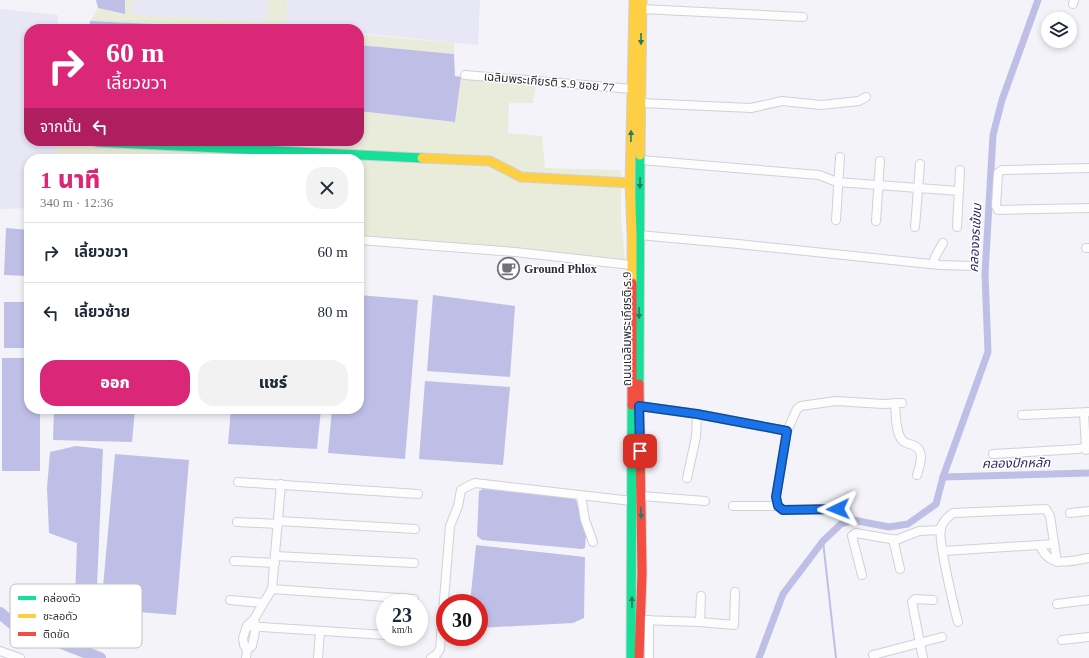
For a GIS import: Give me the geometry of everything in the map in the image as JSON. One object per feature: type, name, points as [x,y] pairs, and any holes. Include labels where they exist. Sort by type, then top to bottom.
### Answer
[{"type":"main road","name":"ถนนเฉลิมพระเกียรติ ร.9","points":[[634,0],[630,183],[632,501],[635,641],[639,658]]},
{"type":"main road","name":"ถนนเฉลิมพระเกียรติ ร.9","points":[[631,658],[635,641],[645,620],[642,573],[639,406],[639,235],[642,4]]},
{"type":"main road","points":[[180,146],[345,154]]},
{"type":"main road","points":[[364,155],[490,161],[521,176],[630,183]]},
{"type":"street","points":[[642,4],[803,16]]},
{"type":"street","name":"เฉลิมพระเกียรติ ร.9 ซอย 77","points":[[465,74],[632,89]]},
{"type":"street","points":[[641,103],[751,108],[782,101],[821,105],[860,101],[866,97]]},
{"type":"street","points":[[836,220],[837,182],[840,157]]},
{"type":"street","points":[[641,160],[819,175],[837,182],[959,192]]},
{"type":"street","points":[[876,221],[880,161]]},
{"type":"street","points":[[916,227],[920,164]]},
{"type":"street","points":[[1089,168],[1000,171],[998,173],[996,206],[998,210],[1089,208]]},
{"type":"street","points":[[957,227],[960,170]]},
{"type":"street","points":[[639,235],[933,264],[972,266]]},
{"type":"street","points":[[364,240],[515,252],[631,265]]},
{"type":"street","points":[[933,264],[935,256],[943,243]]},
{"type":"street","points":[[780,508],[776,497],[787,431],[797,409],[807,404],[836,401],[883,404],[898,403],[898,432],[902,439],[918,448],[920,451],[921,458],[917,475]]},
{"type":"street","points":[[639,406],[697,414],[787,431]]},
{"type":"street","points":[[993,454],[1086,449],[1086,412],[1022,415]]},
{"type":"street","points":[[687,478],[696,437],[697,414]]},
{"type":"street","points":[[238,482],[418,494]]},
{"type":"street","points":[[431,658],[440,649],[450,526],[458,506],[461,490],[475,483],[632,501]]},
{"type":"street","points":[[247,654],[252,646],[255,623],[263,603],[272,589],[279,522],[281,484]]},
{"type":"street","points":[[581,496],[585,520],[593,542]]},
{"type":"street","points":[[640,496],[705,501]]},
{"type":"street","points":[[733,506],[838,509]]},
{"type":"street","points":[[958,622],[943,552],[940,530],[941,526],[953,513],[1046,509],[1050,516],[1057,562]]},
{"type":"street","points":[[1070,513],[1089,511]]},
{"type":"street","points":[[237,522],[279,522],[415,529]]},
{"type":"street","points":[[862,575],[852,536],[856,533],[893,539],[902,538],[919,531],[940,530]]},
{"type":"street","points":[[893,539],[900,570]]},
{"type":"street","points":[[943,552],[1054,544]]},
{"type":"street","points":[[1040,545],[1044,555],[1057,562],[1089,558]]},
{"type":"street","points":[[234,561],[275,559],[414,563]]},
{"type":"street","points":[[272,589],[376,596]]},
{"type":"street","points":[[649,658],[645,620],[734,625],[735,592]]},
{"type":"street","points":[[700,622],[701,596]]},
{"type":"street","points":[[923,658],[912,602],[915,599],[933,600]]},
{"type":"street","points":[[230,600],[263,603]]},
{"type":"street","points":[[1057,604],[1089,600]]},
{"type":"street","points":[[247,654],[243,638],[247,626],[255,623],[320,631],[376,634]]},
{"type":"street","points":[[318,658],[320,631]]},
{"type":"street","points":[[873,655],[942,637]]},
{"type":"street","points":[[1062,640],[1089,637]]},
{"type":"street","points":[[0,651],[20,658]]},
{"type":"shaded area","points":[[133,0],[268,0],[266,22],[131,14]]},
{"type":"shaded area","points":[[288,0],[480,0],[478,45],[364,34],[364,24],[285,24]]},
{"type":"shaded area","points":[[0,9],[58,15],[58,24],[24,24],[24,146],[56,146],[55,154],[24,154],[24,208],[0,209]]},
{"type":"green space","points":[[125,0],[133,0],[131,14],[265,22],[268,0],[288,0],[285,24],[155,24],[90,21],[98,8],[124,14]]},
{"type":"green space","points":[[364,34],[454,43],[454,54],[364,45]]},
{"type":"green space","points":[[461,77],[536,85],[533,103],[509,103],[508,133],[542,136],[545,168],[621,170],[621,219],[625,260],[364,238],[364,154],[55,154],[56,146],[364,146],[364,112],[455,122]]},
{"type":"water","points":[[96,0],[125,0],[125,14],[98,8]]},
{"type":"water","points":[[90,21],[155,24],[90,24]]},
{"type":"water","points":[[364,45],[454,54],[455,76],[461,77],[455,122],[364,112]]},
{"type":"water","points":[[6,228],[24,230],[24,276],[4,275]]},
{"type":"water","points":[[364,295],[418,300],[405,459],[328,453],[332,414],[364,414]]},
{"type":"water","points":[[433,295],[515,306],[510,377],[427,371]]},
{"type":"water","points":[[4,302],[24,302],[24,348],[4,348]]},
{"type":"water","points":[[2,358],[24,358],[24,414],[40,414],[40,471],[2,471]]},
{"type":"water","points":[[425,381],[510,387],[503,465],[419,459]]},
{"type":"water","points":[[54,414],[135,414],[132,442],[53,440]]},
{"type":"water","points":[[231,414],[320,414],[317,449],[228,444]]},
{"type":"water","points":[[76,446],[103,449],[97,584],[76,584],[77,543],[49,533],[47,488],[50,452]]},
{"type":"water","points":[[115,454],[189,460],[176,615],[142,612],[142,584],[103,584]]},
{"type":"water","points":[[483,489],[573,498],[576,500],[586,534],[585,548],[582,549],[482,540],[477,536],[479,491]]},
{"type":"water","points":[[476,545],[585,557],[584,618],[573,623],[488,628],[488,594],[471,594]]},
{"type":"waterway","name":"คลองจรเข้ขบ","points":[[759,658],[783,594],[823,541],[841,524],[853,520],[889,527],[908,524],[936,504],[943,477],[988,352],[985,274],[993,135],[1002,100],[1038,0]]},
{"type":"waterway","name":"คลองปักหลัก","points":[[943,477],[1089,473]]},
{"type":"waterway","points":[[823,541],[836,658]]},
{"type":"waterway","points":[[0,613],[10,621]]},
{"type":"waterway","points":[[74,648],[100,658]]},
{"type":"traffic: fast","points":[[178,146],[341,154]]},
{"type":"traffic: fast","points":[[364,155],[422,158]]},
{"type":"traffic: fast","points":[[639,384],[640,155]]},
{"type":"traffic: fast","points":[[631,658],[632,405]]},
{"type":"traffic: slow","points":[[632,283],[630,183],[634,0]]},
{"type":"traffic: slow","points":[[640,155],[642,0]]},
{"type":"traffic: slow","points":[[422,158],[490,161],[521,177],[630,183]]},
{"type":"traffic: jam","points":[[632,283],[632,405]]},
{"type":"traffic: jam","points":[[639,384],[642,573],[639,658]]},
{"type":"place","name":"Ground Phlox","points":[[509,269]]},
{"type":"route","points":[[640,451],[639,406],[697,414],[787,431],[776,497],[778,506],[783,510],[804,511],[838,509]]}]
